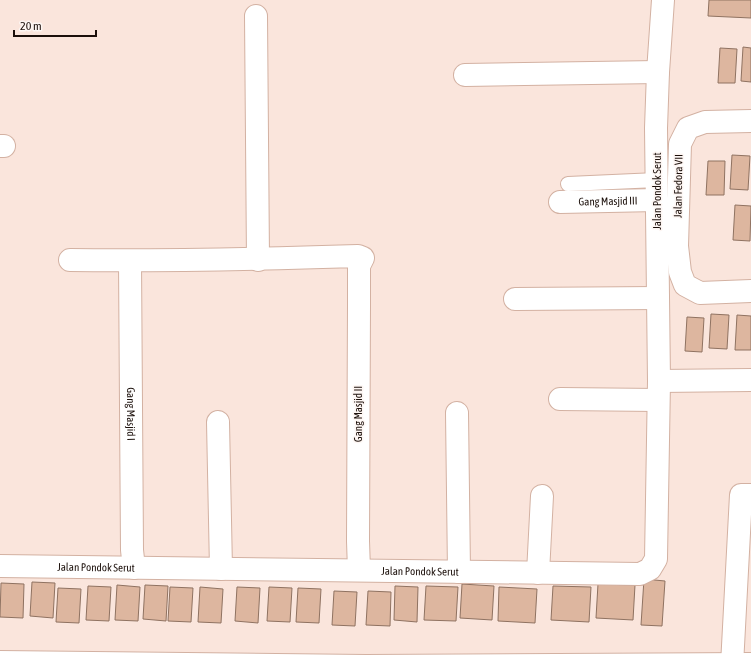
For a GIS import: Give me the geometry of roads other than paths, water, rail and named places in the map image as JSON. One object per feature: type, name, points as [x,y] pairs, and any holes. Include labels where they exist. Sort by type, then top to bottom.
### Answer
[{"type":"street","name":"Jalan Pondok Serut","points":[[0,566],[640,574],[650,569],[656,559],[658,298],[656,128],[663,0]]},
{"type":"street","points":[[70,260],[258,260],[256,16]]},
{"type":"street","points":[[465,75],[658,72]]},
{"type":"street","name":"Jalan Fedora VII","points":[[751,121],[705,122],[688,128],[680,144],[677,246],[680,272],[685,284],[700,293],[751,291]]},
{"type":"street","name":"Gang Masjid III","points":[[564,193],[657,190]]},
{"type":"street","name":"Gang Masjid II","points":[[258,260],[358,256],[362,258],[359,266],[359,570]]},
{"type":"street","name":"Gang Masjid I","points":[[130,261],[132,550],[134,568]]},
{"type":"street","points":[[515,299],[658,298]]},
{"type":"street","points":[[560,398],[658,391],[751,380]]},
{"type":"street","points":[[457,413],[459,572]]},
{"type":"street","points":[[218,422],[221,569]]},
{"type":"street","points":[[0,662],[366,669],[742,664],[746,495]]},
{"type":"street","points":[[538,573],[542,496]]}]
